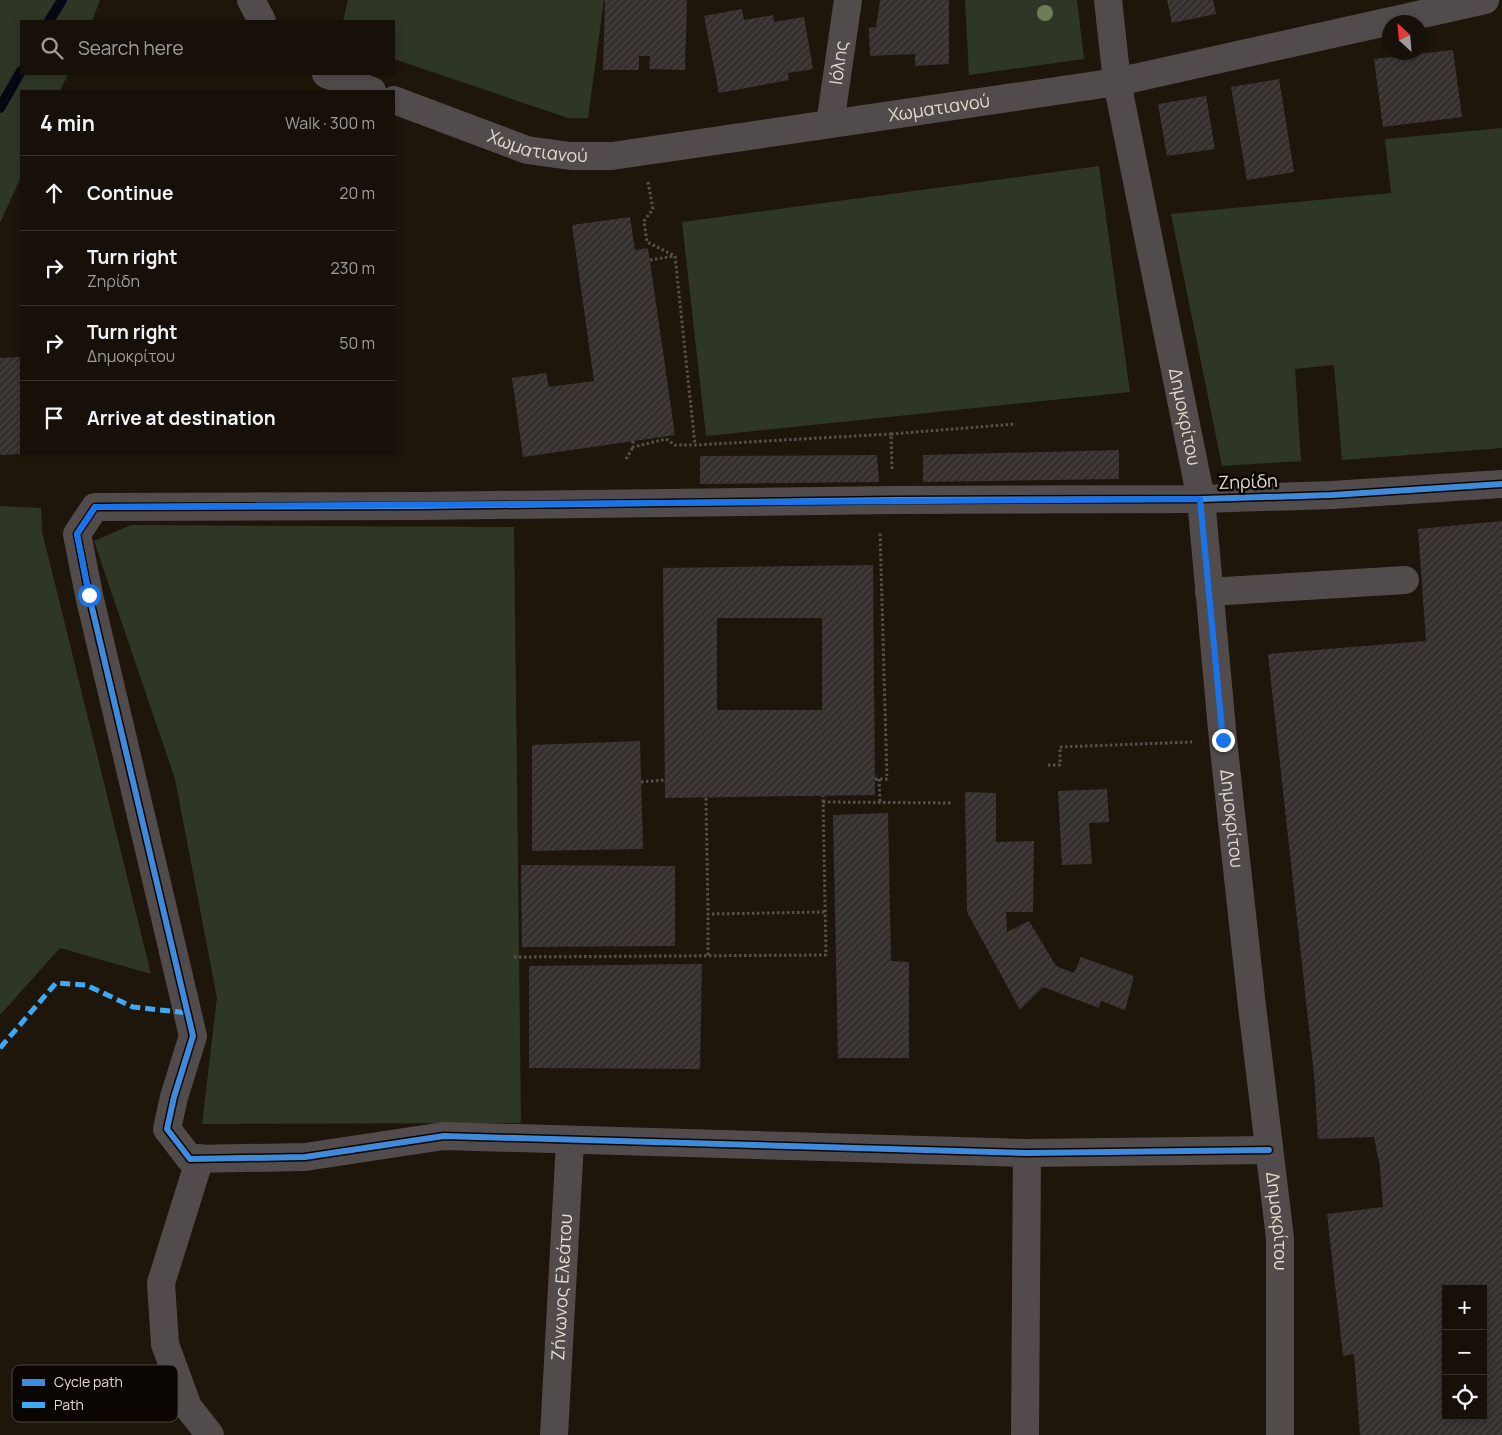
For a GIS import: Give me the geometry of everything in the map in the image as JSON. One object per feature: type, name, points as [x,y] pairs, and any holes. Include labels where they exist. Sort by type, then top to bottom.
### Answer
[{"type":"street","points":[[251,0],[261,20]]},
{"type":"street","name":"Ιόλης","points":[[830,124],[848,0]]},
{"type":"street","name":"Δημοκρίτου","points":[[1108,0],[1117,82],[1200,499],[1223,740],[1280,1238],[1280,1435]]},
{"type":"street","name":"Χωματιανού","points":[[395,100],[528,150],[570,156],[612,156],[1117,82],[1481,0]]},
{"type":"street","points":[[329,75],[369,90]]},
{"type":"street","name":"Ζηρίδη","points":[[200,1158],[190,1159],[167,1129],[174,1097],[193,1036],[89,595],[77,534],[95,507],[1200,499],[1332,495],[1502,484]]},
{"type":"street","points":[[1209,592],[1405,580]]},
{"type":"street","points":[[173,1365],[165,1344],[161,1283],[200,1158],[305,1157],[444,1136],[1027,1153],[1269,1150]]},
{"type":"street","name":"Ζήνωνος Ελεάτου","points":[[554,1435],[570,1141]]},
{"type":"street","points":[[1025,1435],[1027,1153]]},
{"type":"street","points":[[178,1379],[188,1406],[210,1435]]},
{"type":"path","points":[[648,181],[652,209],[644,221],[647,242],[674,256]]},
{"type":"path","points":[[650,260],[674,256]]},
{"type":"path","points":[[674,256],[695,445]]},
{"type":"path","points":[[633,447],[666,439],[675,445],[695,445],[891,434],[1016,424]]},
{"type":"path","points":[[891,434],[892,471]]},
{"type":"path","points":[[626,460],[633,447],[633,441]]},
{"type":"path","points":[[880,530],[887,779],[877,779],[880,802]]},
{"type":"path","points":[[1048,765],[1060,765],[1060,747],[1223,740]]},
{"type":"path","points":[[641,782],[664,780]]},
{"type":"path","points":[[514,957],[826,955],[822,796]]},
{"type":"path","points":[[706,798],[708,955]]},
{"type":"path","points":[[823,802],[952,803]]},
{"type":"path","points":[[708,914],[826,912]]},
{"type":"green space","points":[[0,0],[100,0],[92,20],[20,20],[20,75],[68,75],[60,90],[20,90],[20,179],[0,223]]},
{"type":"green space","points":[[348,0],[604,0],[588,118],[568,118],[395,59],[395,20],[343,20]]},
{"type":"green space","points":[[965,0],[1077,0],[1084,59],[969,75]]},
{"type":"green space","points":[[1502,128],[1502,448],[1342,460],[1334,365],[1295,369],[1301,461],[1222,466],[1171,214],[1391,193],[1385,139]]},
{"type":"green space","points":[[1099,166],[1130,392],[706,436],[682,222]]},
{"type":"green space","points":[[0,506],[41,508],[42,531],[151,974],[60,948],[0,1015]]},
{"type":"green space","points":[[131,525],[514,527],[521,1123],[202,1124],[217,998],[175,779],[94,541]]},
{"type":"building","points":[[605,0],[687,0],[685,70],[649,69],[650,56],[639,56],[639,70],[603,70]]},
{"type":"building","points":[[880,0],[949,0],[949,64],[915,66],[915,54],[870,56],[869,28],[876,27]]},
{"type":"building","points":[[1167,0],[1213,0],[1216,14],[1172,23]]},
{"type":"building","points":[[742,9],[744,20],[773,15],[774,22],[804,17],[813,69],[788,73],[789,80],[719,93],[704,16]]},
{"type":"building","points":[[1453,50],[1462,117],[1383,127],[1374,59],[1427,60],[1427,53]]},
{"type":"building","points":[[1279,79],[1294,172],[1247,180],[1231,87]]},
{"type":"building","points":[[1206,96],[1215,149],[1167,156],[1158,104]]},
{"type":"building","points":[[630,217],[635,250],[648,248],[675,435],[523,457],[512,378],[546,373],[549,387],[594,381],[572,225]]},
{"type":"building","points":[[20,357],[20,454],[0,455],[0,358]]},
{"type":"building","points":[[1119,450],[1119,479],[923,482],[923,455]]},
{"type":"building","points":[[877,455],[879,482],[700,484],[700,456]]},
{"type":"building","points":[[1502,521],[1502,1435],[1360,1435],[1354,1354],[1343,1356],[1327,1214],[1383,1207],[1380,1167],[1374,1137],[1318,1139],[1314,1074],[1268,654],[1426,641],[1418,529]]},
{"type":"building","points":[[873,565],[875,795],[665,798],[663,568]],"holes":[[[717,618],[822,618],[822,710],[717,710]]]},
{"type":"building","points":[[640,741],[643,849],[532,851],[532,745]]},
{"type":"building","points":[[1107,789],[1109,822],[1089,823],[1092,864],[1062,865],[1058,791]]},
{"type":"building","points":[[965,792],[996,793],[996,842],[1034,841],[1033,912],[1006,912],[1007,932],[1029,921],[1056,966],[1074,973],[1081,957],[1134,976],[1125,1010],[1101,1001],[1099,1008],[1043,987],[1020,1010],[967,912]]},
{"type":"building","points":[[888,813],[891,961],[909,962],[909,1058],[838,1058],[833,815]]},
{"type":"building","points":[[521,865],[675,866],[675,946],[522,947]]},
{"type":"building","points":[[702,964],[700,1069],[529,1068],[529,966]]},
{"type":"waterway","points":[[50,20],[62,0]]},
{"type":"waterway","points":[[0,108],[20,73]]},
{"type":"marked path","points":[[0,1048],[56,983],[86,985],[133,1007],[188,1013]]},
{"type":"cycle path","points":[[1269,1150],[1027,1153],[444,1136],[305,1157],[190,1159],[167,1129],[174,1097],[193,1036],[89,595],[77,534],[95,507],[1201,499],[1332,495],[1502,484]]},
{"type":"route","points":[[89,595],[77,534],[95,507],[1200,499],[1223,740]]}]
